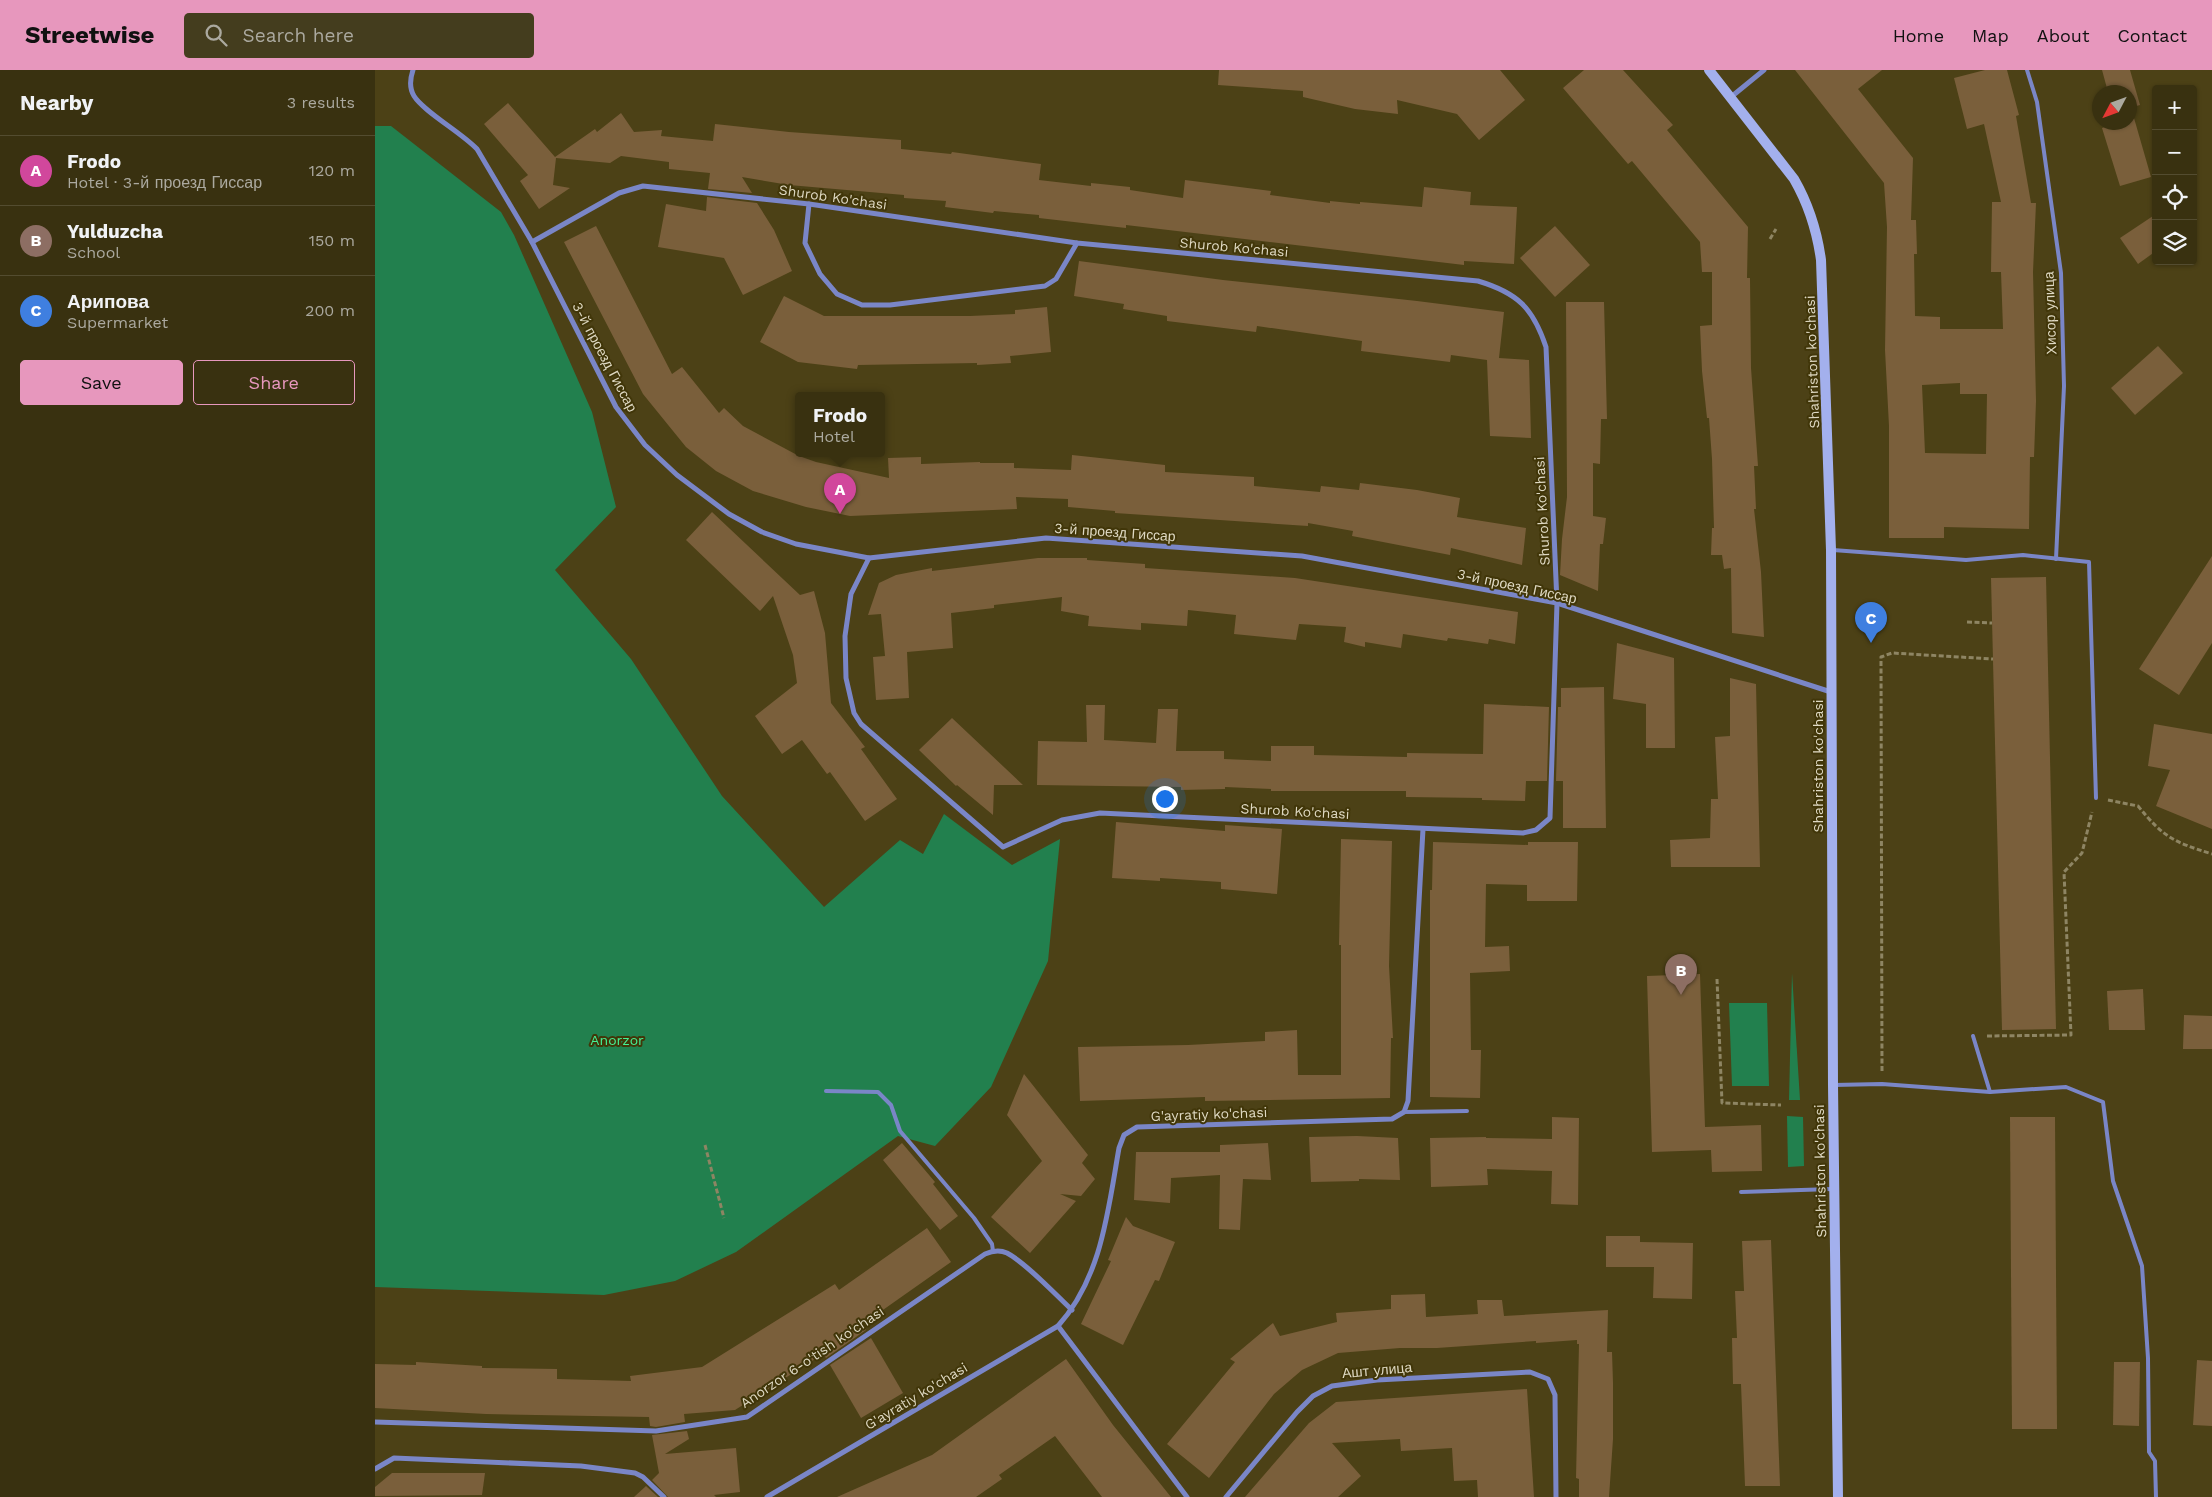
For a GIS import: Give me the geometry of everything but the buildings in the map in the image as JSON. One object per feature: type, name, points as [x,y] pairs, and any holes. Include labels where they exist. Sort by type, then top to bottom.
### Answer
[{"type":"main road","name":"Shahriston ko'chasi","points":[[1709,70],[1794,179],[1809,208],[1818,237],[1823,283],[1831,550],[1833,1085],[1838,1497]]},
{"type":"street","name":"3-й проезд Гиссар","points":[[413,70],[411,88],[414,96],[421,104],[467,138],[477,149],[532,242],[617,407],[645,445],[677,475],[729,514],[762,532],[796,544],[869,558],[1046,538],[1302,556],[1557,603],[1831,692]]},
{"type":"street","points":[[1731,97],[1764,70]]},
{"type":"street","name":"Shurob Ko'chasi","points":[[532,242],[619,193],[643,186],[809,204],[1077,243],[1478,281],[1501,288],[1524,304],[1538,324],[1546,347],[1557,603],[1551,818],[1545,825],[1536,830],[1523,833],[1100,812],[1062,820],[1003,847],[861,724],[854,713],[846,678],[845,636],[851,594],[869,558]]},
{"type":"street","points":[[809,204],[805,243],[819,274],[837,294],[862,306],[890,305],[1045,286],[1056,279],[1077,243]]},
{"type":"street","points":[[1404,1112],[1409,1101],[1423,829]]},
{"type":"street","name":"G'ayratiy ko'chasi","points":[[767,1497],[1057,1326],[1072,1310],[1090,1276],[1101,1244],[1119,1148],[1124,1135],[1137,1128],[1392,1119],[1404,1112]]},
{"type":"street","points":[[993,1251],[1006,1252],[1017,1260],[1072,1310]]},
{"type":"street","name":"Anorzor 6-o'tish ko'chasi","points":[[375,1422],[656,1431],[747,1417],[985,1254],[993,1251]]},
{"type":"street","points":[[1057,1326],[1187,1497]]},
{"type":"street","name":"Ашт улица","points":[[1226,1497],[1297,1412],[1313,1396],[1332,1386],[1377,1380],[1531,1372],[1547,1378],[1555,1395],[1556,1497]]},
{"type":"street","points":[[375,1469],[394,1458],[581,1466],[635,1473],[643,1476],[664,1497]]},
{"type":"lane","name":"Хисор улица","points":[[2027,70],[2037,102],[2061,273],[2063,386],[2056,559]]},
{"type":"lane","points":[[1831,550],[1966,560],[2023,555],[2089,562],[2096,798]]},
{"type":"lane","points":[[1973,1036],[1990,1092]]},
{"type":"lane","points":[[1833,1085],[1881,1084],[1990,1092],[2066,1087],[2103,1102],[2113,1181],[2142,1266],[2148,1358],[2149,1452],[2155,1462],[2156,1497]]},
{"type":"lane","points":[[826,1090],[878,1092],[891,1105],[900,1131],[974,1218],[992,1244],[993,1251]]},
{"type":"lane","points":[[1404,1112],[1467,1111]]},
{"type":"lane","points":[[1741,1192],[1834,1189]]},
{"type":"path","points":[[1770,239],[1776,229]]},
{"type":"path","points":[[1967,622],[1992,623]]},
{"type":"path","points":[[1881,1084],[1881,657],[1892,653],[1993,659]]},
{"type":"path","points":[[1973,1036],[2071,1036],[2064,872],[2082,853],[2096,798],[2138,806],[2154,825],[2175,842],[2212,854]]},
{"type":"path","points":[[1717,979],[1722,1103],[1781,1105]]},
{"type":"path","points":[[705,1145],[724,1218]]},
{"type":"green space","name":"Anorzor","points":[[375,126],[391,126],[501,212],[514,235],[592,412],[616,507],[555,570],[631,659],[722,796],[824,907],[900,840],[923,854],[944,814],[1012,865],[1060,839],[1048,961],[991,1087],[935,1146],[898,1136],[736,1252],[675,1281],[604,1295],[375,1287]]},
{"type":"green space","points":[[1792,973],[1800,1100],[1789,1100]]},
{"type":"green space","points":[[1729,1003],[1767,1003],[1769,1086],[1732,1086]]},
{"type":"green space","points":[[1787,1116],[1803,1117],[1804,1166],[1788,1167]]},
{"type":"place","name":"Frodo","points":[[840,514]]},
{"type":"place","name":"Арипова","points":[[1871,643]]},
{"type":"place","name":"Yulduzcha","points":[[1681,995]]}]
